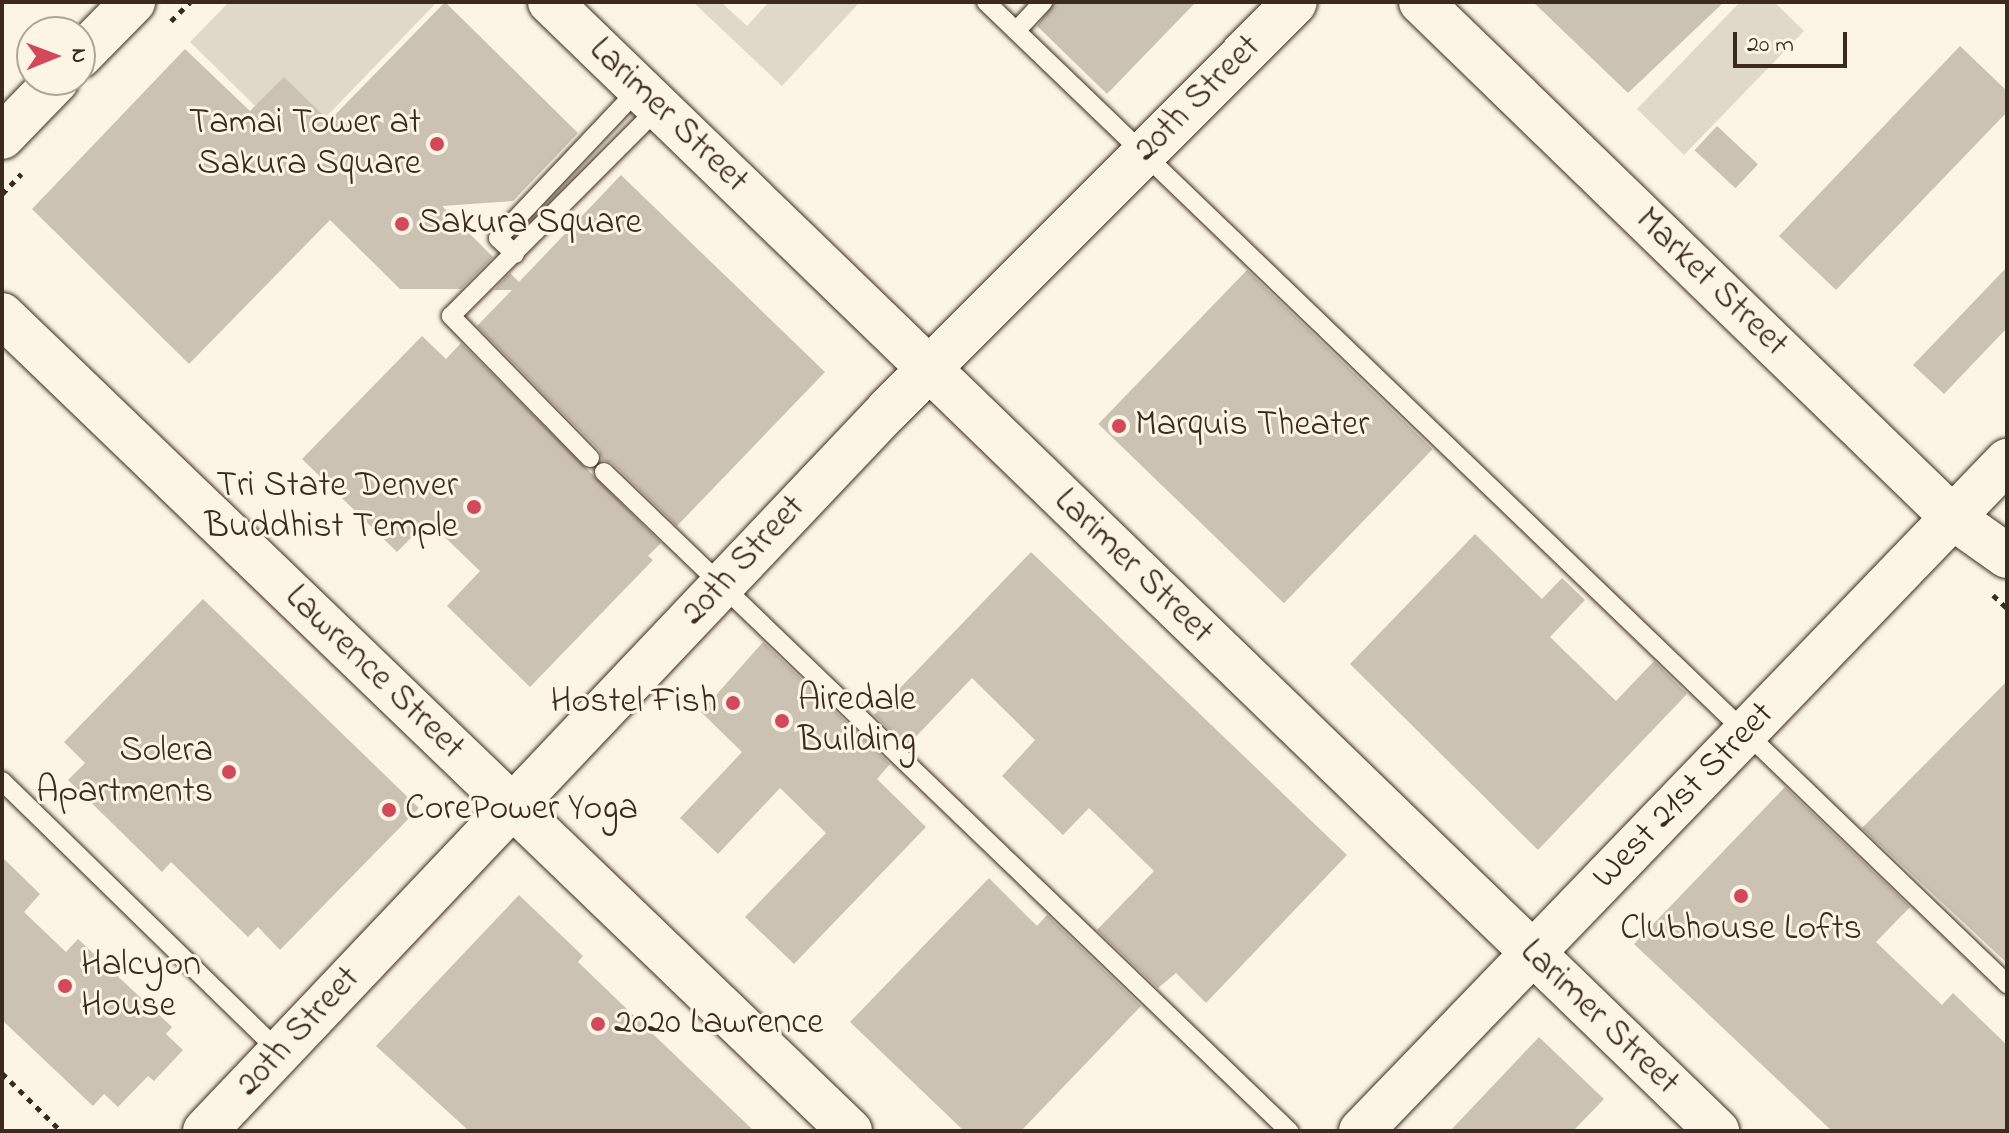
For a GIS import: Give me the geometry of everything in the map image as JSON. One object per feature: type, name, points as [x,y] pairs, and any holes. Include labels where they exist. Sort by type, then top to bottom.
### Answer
[{"type":"street","name":"Larimer Street","points":[[550,2],[1717,1131]]},
{"type":"street","name":"20th Street","points":[[205,1131],[928,368],[1295,2]]},
{"type":"street","name":"Market Street","points":[[1421,2],[1952,517],[2007,556]]},
{"type":"street","points":[[96,39],[130,3]]},
{"type":"street","points":[[2,137],[42,96]]},
{"type":"street","name":"Lawrence Street","points":[[2,315],[850,1131]]},
{"type":"street","name":"West 21st Street","points":[[1361,1131],[2007,461]]},
{"type":"lane","points":[[986,2],[2007,984]]},
{"type":"lane","points":[[1016,31],[1043,2]]},
{"type":"lane","points":[[590,458],[451,316],[515,254],[649,98]]},
{"type":"lane","points":[[515,254],[498,238],[649,98]]},
{"type":"lane","points":[[604,472],[1289,1131]]},
{"type":"lane","points":[[2,781],[280,1052]]},
{"type":"path","points":[[2,1073],[61,1131]]},
{"type":"shaded area","points":[[229,2],[437,2],[297,147],[190,42]]},
{"type":"shaded area","points":[[693,2],[721,2],[747,26],[769,2],[860,2],[782,86]]},
{"type":"shaded area","points":[[1740,2],[1774,2],[1804,31],[1684,155],[1637,109]]},
{"type":"building","points":[[445,2],[578,133],[513,201],[442,206],[493,257],[461,289],[400,289],[330,220],[189,364],[32,209],[185,49],[250,111],[284,77],[329,121]]},
{"type":"building","points":[[1055,2],[1196,2],[1107,94],[1037,26]]},
{"type":"building","points":[[1533,2],[1724,2],[1628,93]]},
{"type":"building","points":[[1960,46],[2007,91],[2007,112],[1836,290],[1779,236]]},
{"type":"building","points":[[1717,126],[1758,164],[1735,188],[1694,150]]},
{"type":"building","points":[[621,175],[825,372],[677,526],[612,463],[602,460],[599,450],[477,326],[512,290],[494,290],[510,273],[519,282]]},
{"type":"building","points":[[2007,267],[2007,328],[1944,394],[1913,365]]},
{"type":"building","points":[[1247,270],[1433,449],[1284,603],[1098,424]]},
{"type":"building","name":"Tri State Denver Buddhist Temple","points":[[422,336],[446,359],[461,343],[661,543],[648,556],[653,560],[530,687],[447,606],[480,571],[428,521],[397,552],[302,459]]},
{"type":"building","points":[[1475,534],[1542,599],[1562,578],[1585,600],[1550,637],[1616,701],[1654,661],[1687,694],[1538,850],[1350,664]]},
{"type":"building","points":[[1031,552],[1347,855],[1206,1003],[1176,973],[1158,988],[1097,930],[1154,871],[1089,808],[1063,835],[1002,776],[1035,740],[972,678],[907,746],[874,715]]},
{"type":"building","name":"Solera Apartments","points":[[203,599],[419,808],[280,950],[258,927],[248,937],[171,862],[162,872],[68,780],[85,763],[64,742]]},
{"type":"building","points":[[763,642],[890,764],[877,779],[926,827],[794,964],[745,917],[826,833],[780,788],[718,854],[680,818],[742,752],[701,712]]},
{"type":"building","points":[[2007,681],[2007,963],[1862,828]]},
{"type":"building","points":[[1785,787],[1910,907],[1876,942],[1942,1005],[1953,993],[2007,1045],[2007,1131],[1832,1131],[1634,944]]},
{"type":"building","name":"Halcyon House","points":[[2,857],[40,894],[24,912],[66,952],[78,939],[172,1027],[166,1034],[183,1050],[154,1081],[148,1076],[118,1107],[104,1094],[93,1106],[2,1020]]},
{"type":"building","points":[[989,878],[1037,926],[1047,915],[1141,1006],[1021,1131],[964,1131],[850,1022]]},
{"type":"building","points":[[519,895],[583,956],[578,962],[754,1131],[469,1131],[376,1046]]},
{"type":"building","points":[[1539,1037],[1604,1099],[1573,1131],[1450,1131]]},
{"type":"place","name":"Tamai Tower at Sakura Square","points":[[437,144]]},
{"type":"place","name":"Sakura Square","points":[[402,224]]},
{"type":"place","name":"Marquis Theater","points":[[1119,426]]},
{"type":"place","name":"Tri State Denver Buddhist Temple","points":[[474,507]]},
{"type":"place","name":"Hostel Fish","points":[[733,703]]},
{"type":"place","name":"Airedale Building","points":[[782,721]]},
{"type":"place","name":"Solera Apartments","points":[[229,772]]},
{"type":"place","name":"CorePower Yoga","points":[[389,810]]},
{"type":"place","name":"Clubhouse Lofts","points":[[1741,896]]},
{"type":"place","name":"Halcyon House","points":[[65,986]]},
{"type":"place","name":"2020 Lawrence","points":[[598,1024]]}]
